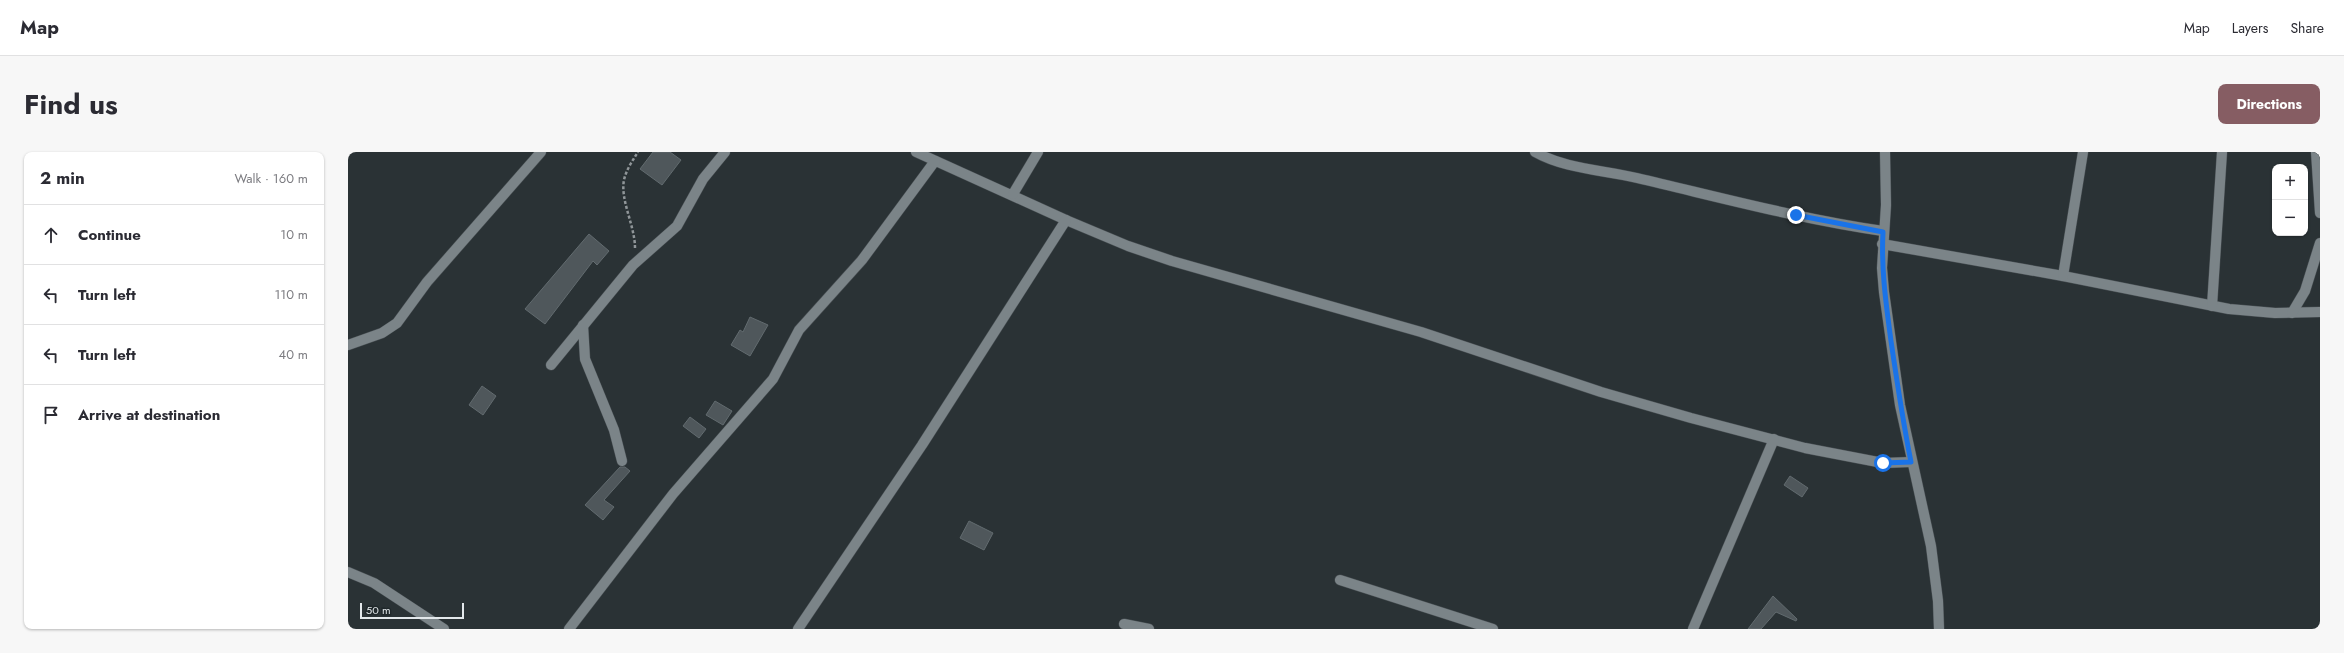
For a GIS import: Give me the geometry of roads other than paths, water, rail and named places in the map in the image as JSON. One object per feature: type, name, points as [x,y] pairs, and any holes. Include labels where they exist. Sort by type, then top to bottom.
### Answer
[{"type":"street","points":[[348,345],[382,332],[397,323],[427,282],[541,152]]},
{"type":"street","points":[[551,365],[634,265],[677,226],[703,179],[725,152]]},
{"type":"street","points":[[916,152],[1013,194],[1066,220],[1128,246],[1172,261],[1421,332],[1601,392],[1774,439],[1858,458],[1883,463],[1911,462]]},
{"type":"street","points":[[1013,194],[1038,152]]},
{"type":"street","points":[[1535,152],[1562,163],[1623,175],[1843,225],[1883,232]]},
{"type":"street","points":[[1885,152],[1886,205],[1882,244],[1884,292],[1900,405],[1911,462],[1931,546],[1938,601],[1939,629]]},
{"type":"street","points":[[2063,276],[2083,152]]},
{"type":"street","points":[[2212,306],[2222,152]]},
{"type":"street","points":[[2316,152],[2320,213]]},
{"type":"street","points":[[569,629],[673,494],[773,379],[799,330],[862,260],[935,161]]},
{"type":"street","points":[[798,629],[922,445],[1066,220]]},
{"type":"street","points":[[2292,313],[2305,291],[2320,243]]},
{"type":"street","points":[[1882,244],[2063,276],[2229,309],[2292,313],[2320,312]]},
{"type":"street","points":[[583,325],[586,359],[614,430],[622,461]]},
{"type":"street","points":[[1693,629],[1774,439]]},
{"type":"street","points":[[348,572],[374,583],[444,629]]},
{"type":"street","points":[[1340,580],[1493,629]]},
{"type":"street","points":[[1124,624],[1149,629]]}]
